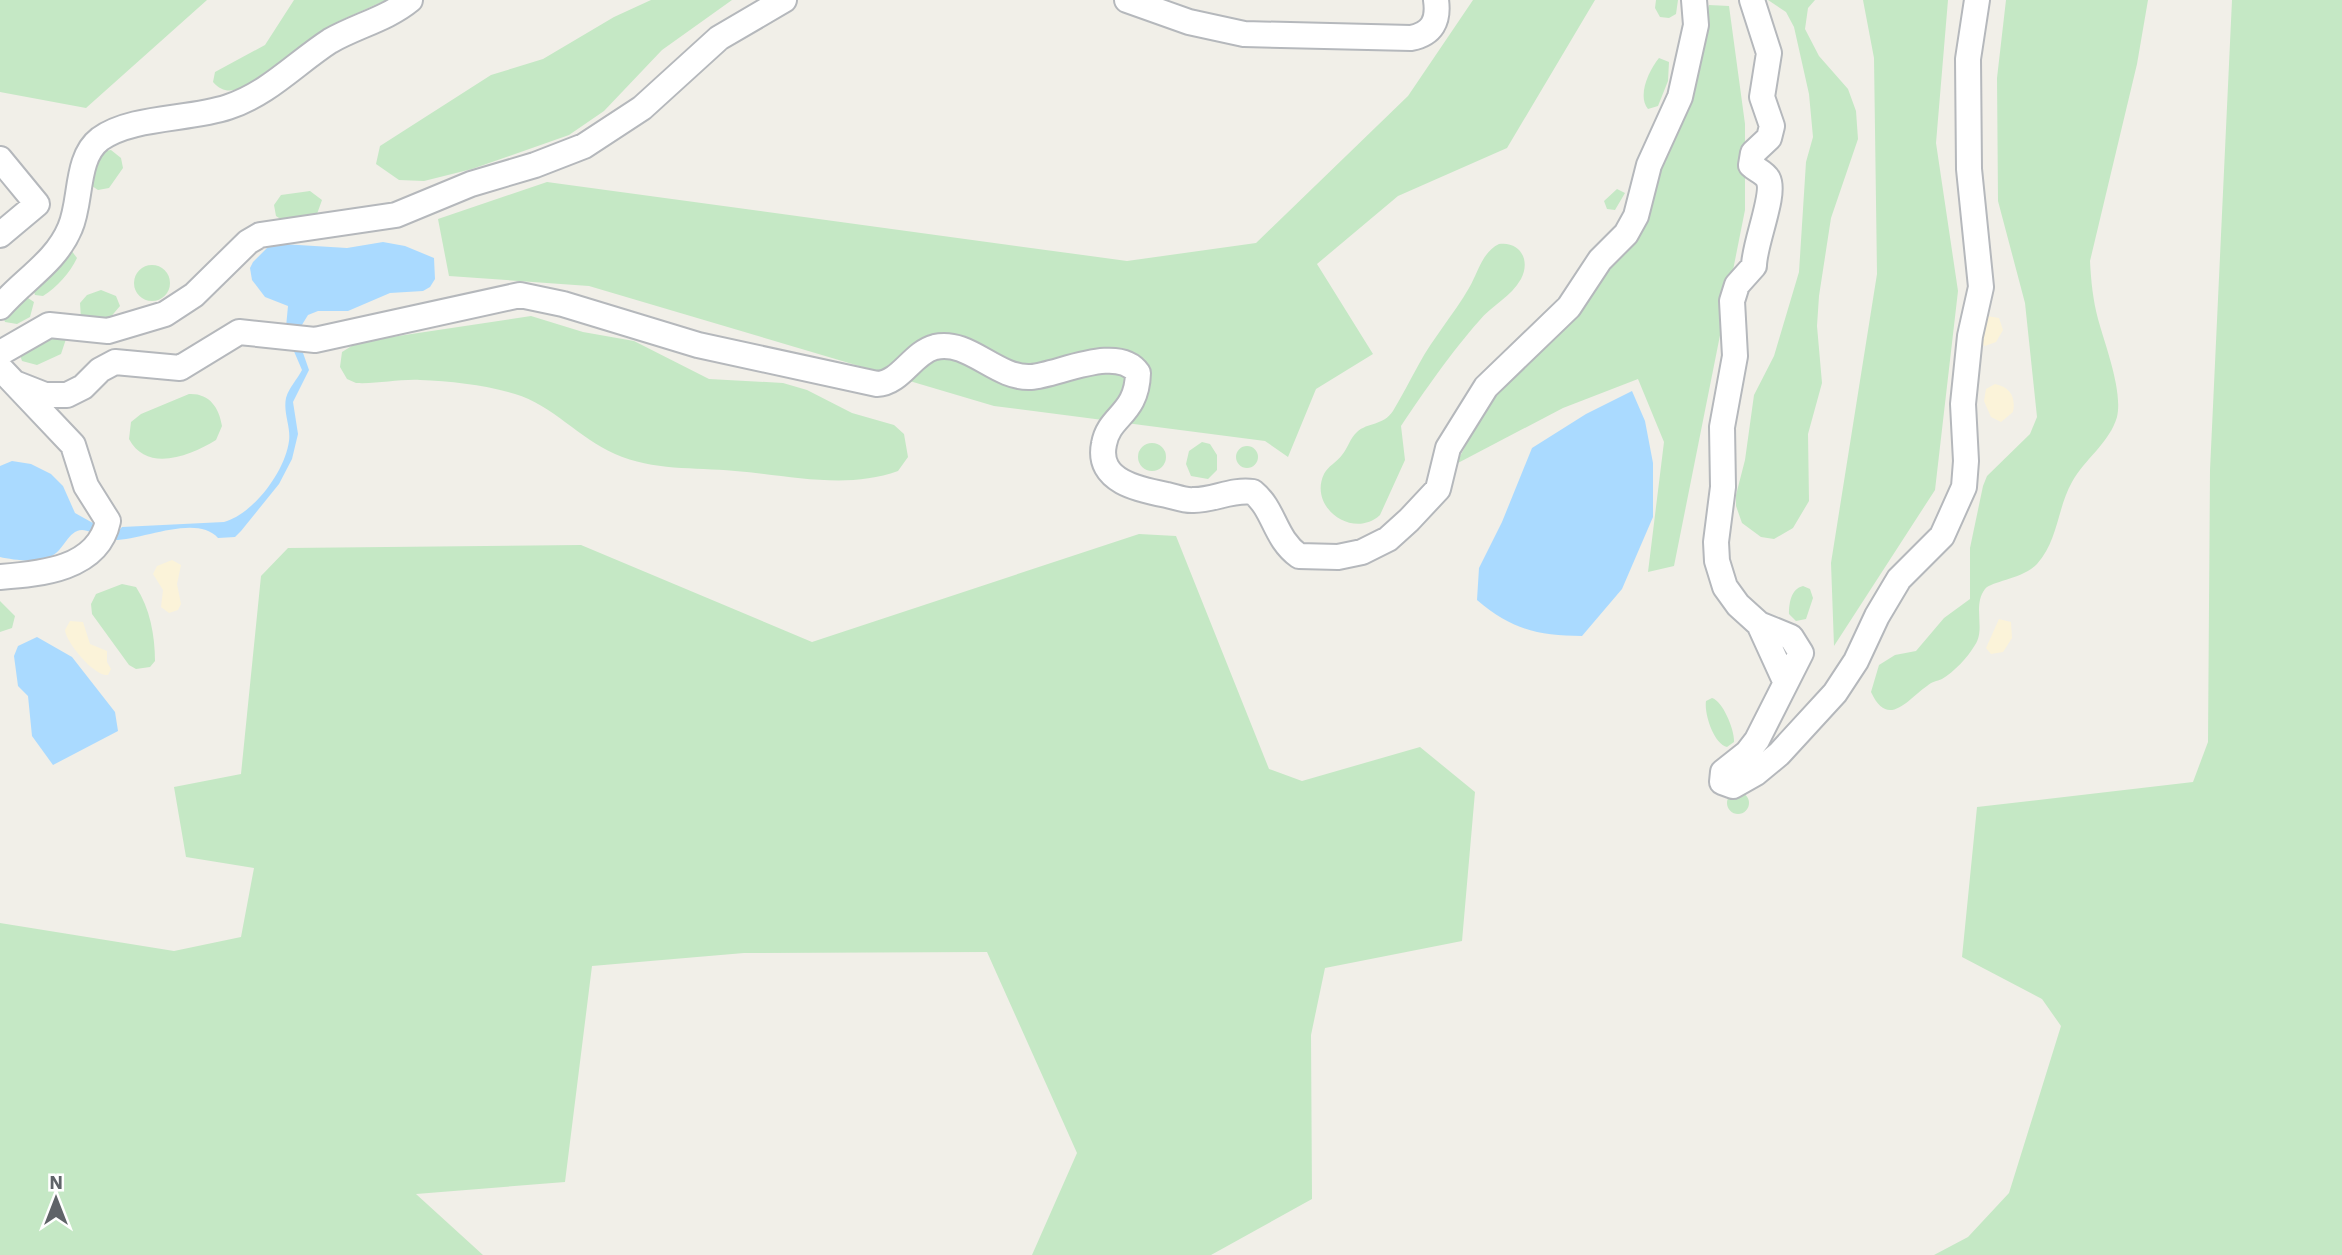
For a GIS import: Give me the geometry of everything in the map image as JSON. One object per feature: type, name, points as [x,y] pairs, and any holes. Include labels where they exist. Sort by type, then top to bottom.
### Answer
[{"type":"street","points":[[0,307],[61,245],[72,224],[87,155],[99,140],[126,127],[188,117],[239,103],[267,88],[330,42],[410,0]]},
{"type":"street","points":[[0,352],[49,325],[108,331],[165,314],[194,295],[248,242],[260,235],[396,215],[471,184],[577,149],[642,108],[719,38],[784,0]]},
{"type":"street","points":[[1127,0],[1189,22],[1244,34],[1411,38],[1424,35],[1433,27],[1438,14],[1436,0]]},
{"type":"street","points":[[8,376],[38,394],[67,395],[83,387],[100,370],[115,362],[180,368],[239,332],[315,340],[520,295],[573,306],[698,345],[877,384],[891,380],[920,354],[940,346],[964,352],[1016,376],[1042,375],[1115,360],[1134,367],[1138,373],[1135,398],[1106,436],[1104,444],[1106,465],[1125,485],[1139,491],[1191,501],[1226,493],[1253,492],[1266,509],[1280,539],[1300,556],[1353,555],[1388,539],[1438,489],[1448,448],[1486,387],[1569,307],[1600,260],[1633,224],[1649,165],[1680,97],[1696,25],[1694,0]]},
{"type":"street","points":[[1752,0],[1769,53],[1762,97],[1772,126],[1769,138],[1753,153],[1751,165],[1767,176],[1770,187],[1755,250],[1755,265],[1737,285],[1732,301],[1735,356],[1722,427],[1723,487],[1716,551],[1728,592],[1759,624],[1791,637],[1800,649],[1799,661],[1785,681],[1770,715],[1747,753],[1723,772],[1721,778],[1725,784],[1738,785],[1756,774],[1798,733],[1844,681],[1884,602],[1899,579],[1942,536],[1964,487],[1966,461],[1963,404],[1970,336],[1980,287],[1969,169],[1971,102],[1968,60],[1977,0]]},
{"type":"street","points":[[0,159],[37,204],[0,235]]},
{"type":"street","points":[[0,577],[53,570],[83,557],[97,546],[108,524],[106,516],[86,486],[73,445],[8,376]]},
{"type":"street","points":[[1770,715],[1783,728],[1798,733]]},
{"type":"green space","points":[[0,0],[207,0],[86,108],[0,92]]},
{"type":"green space","points":[[294,0],[386,0],[337,22],[244,87],[227,90],[217,86],[213,82],[215,72],[265,45]]},
{"type":"green space","points":[[651,0],[732,0],[662,50],[604,111],[569,135],[472,169],[424,181],[399,180],[376,164],[380,146],[491,75],[543,59],[614,17]]},
{"type":"green space","points":[[1473,0],[1595,0],[1507,148],[1398,196],[1317,264],[1373,354],[1316,389],[1288,457],[1265,441],[994,406],[589,286],[449,276],[438,219],[547,182],[1127,261],[1256,243],[1408,96]]},
{"type":"green space","points":[[1656,0],[1678,0],[1676,14],[1669,18],[1660,17],[1655,8]]},
{"type":"green space","points":[[1768,0],[1815,0],[1808,8],[1805,29],[1819,56],[1848,89],[1856,111],[1858,139],[1831,218],[1819,296],[1817,326],[1822,383],[1808,434],[1809,501],[1793,528],[1774,539],[1761,537],[1742,523],[1736,506],[1736,495],[1745,460],[1754,395],[1774,356],[1799,272],[1806,162],[1813,137],[1809,94],[1794,27],[1786,12]]},
{"type":"green space","points":[[1863,0],[1948,0],[1936,143],[1958,291],[1935,490],[1834,646],[1831,563],[1877,274],[1874,58]]},
{"type":"green space","points":[[2006,0],[2148,0],[2137,64],[2090,261],[2096,312],[2118,394],[2117,417],[2109,435],[2072,482],[2044,555],[2031,569],[1985,589],[1980,603],[1978,639],[1969,654],[1947,676],[1930,684],[1905,704],[1891,710],[1884,709],[1871,692],[1879,665],[1895,655],[1916,651],[1944,618],[1970,599],[1970,548],[1983,486],[1987,476],[2030,434],[2037,417],[2025,303],[1998,201],[1997,78]]},
{"type":"green space","points":[[2232,0],[2342,0],[2342,1255],[1934,1255],[1968,1237],[2009,1193],[2061,1026],[2042,999],[1962,957],[1977,807],[2193,782],[2208,742],[2210,470]]},
{"type":"green space","points":[[1709,5],[1729,6],[1745,124],[1745,210],[1674,566],[1648,572],[1664,442],[1638,379],[1563,408],[1456,464],[1491,397],[1585,303],[1648,216]]},
{"type":"green space","points":[[1659,58],[1669,62],[1668,81],[1658,106],[1648,109],[1644,90],[1648,76]]},
{"type":"green space","points":[[111,150],[121,158],[123,168],[109,188],[98,190],[92,186],[88,168],[104,151]]},
{"type":"green space","points":[[1617,189],[1625,193],[1615,210],[1607,209],[1604,201]]},
{"type":"green space","points":[[310,191],[322,200],[317,214],[282,220],[276,216],[274,205],[281,195]]},
{"type":"green space","points":[[1499,244],[1513,246],[1522,253],[1525,265],[1521,279],[1469,332],[1401,426],[1405,460],[1380,515],[1369,522],[1346,522],[1328,508],[1322,498],[1324,474],[1342,455],[1357,432],[1380,422],[1393,411],[1425,354],[1469,288],[1484,257]]},
{"type":"green space","points":[[71,250],[77,258],[67,274],[43,296],[35,295],[33,289]]},
{"type":"green space","points":[[152,265],[165,270],[170,283],[165,296],[152,301],[139,296],[134,283],[139,270]]},
{"type":"green space","points":[[101,290],[116,296],[120,306],[109,319],[81,319],[80,303],[87,295]]},
{"type":"green space","points":[[25,296],[34,302],[30,317],[17,324],[5,322],[3,317]]},
{"type":"green space","points":[[531,316],[583,332],[634,341],[709,379],[783,383],[807,390],[852,413],[894,425],[904,434],[908,457],[898,471],[858,480],[817,480],[659,466],[615,454],[541,406],[515,394],[444,381],[356,383],[347,379],[340,367],[342,352],[358,342]]},
{"type":"green space","points":[[49,331],[66,339],[61,354],[37,365],[22,361],[20,355]]},
{"type":"green space","points":[[189,394],[202,396],[216,407],[222,426],[216,440],[182,456],[169,458],[147,456],[137,449],[129,439],[131,422],[141,414]]},
{"type":"green space","points":[[1202,442],[1210,444],[1217,455],[1217,470],[1208,479],[1191,476],[1186,464],[1189,451]]},
{"type":"green space","points":[[1152,443],[1162,447],[1166,457],[1162,467],[1152,471],[1142,467],[1138,457],[1142,447]]},
{"type":"green space","points":[[1247,446],[1255,449],[1258,457],[1255,465],[1247,468],[1239,465],[1236,457],[1239,449]]},
{"type":"green space","points":[[1139,534],[1176,536],[1269,769],[1302,781],[1420,747],[1475,792],[1462,941],[1325,968],[1311,1035],[1312,1199],[1211,1255],[1032,1255],[1077,1153],[987,952],[744,953],[592,966],[565,1182],[416,1194],[483,1255],[0,1255],[0,923],[174,951],[241,937],[254,868],[186,857],[174,787],[241,774],[261,576],[288,548],[581,545],[812,642]]},
{"type":"green space","points":[[122,584],[136,587],[148,613],[155,652],[155,661],[150,667],[136,669],[129,665],[92,614],[91,604],[96,594]]},
{"type":"green space","points":[[1803,586],[1810,589],[1813,598],[1806,619],[1796,621],[1789,614],[1790,601],[1793,593]]},
{"type":"green space","points":[[0,601],[15,616],[12,628],[0,632]]},
{"type":"green space","points":[[1712,698],[1724,710],[1733,731],[1734,742],[1727,747],[1714,735],[1708,720],[1706,701]]},
{"type":"green space","points":[[1734,792],[1742,792],[1749,799],[1749,807],[1742,814],[1734,814],[1727,807],[1727,799]]},
{"type":"sand","points":[[1987,316],[1999,318],[2003,330],[1996,342],[1985,346],[1979,342]]},
{"type":"sand","points":[[1995,384],[2008,390],[2014,402],[2013,412],[2001,422],[1991,417],[1984,401],[1986,389]]},
{"type":"sand","points":[[172,560],[181,565],[177,584],[181,604],[178,610],[169,613],[161,607],[163,590],[153,574],[157,566]]},
{"type":"sand","points":[[1999,619],[2011,622],[2012,638],[2003,652],[1991,654],[1986,648]]},
{"type":"sand","points":[[70,621],[83,622],[90,644],[107,651],[107,662],[111,669],[108,675],[96,671],[76,650],[65,630]]},
{"type":"water","points":[[383,242],[405,246],[434,258],[435,279],[430,287],[423,291],[390,293],[348,311],[318,311],[308,315],[297,333],[286,327],[288,306],[265,297],[252,280],[250,268],[268,247],[282,244],[347,248]]},
{"type":"water","points":[[293,349],[302,350],[309,370],[293,402],[298,434],[292,459],[279,484],[241,531],[235,537],[218,538],[208,531],[182,528],[111,540],[122,527],[224,522],[256,501],[281,466],[289,441],[286,398],[302,370]]},
{"type":"water","points":[[1632,391],[1645,421],[1653,463],[1653,517],[1622,589],[1582,636],[1538,632],[1502,618],[1477,600],[1479,568],[1502,522],[1532,448],[1586,414]]},
{"type":"water","points":[[12,461],[31,464],[51,474],[63,486],[75,513],[100,527],[92,533],[84,530],[73,533],[56,553],[45,559],[0,557],[0,466]]},
{"type":"water","points":[[37,637],[72,657],[115,712],[118,731],[53,765],[32,736],[28,696],[18,686],[14,656],[18,646]]}]
